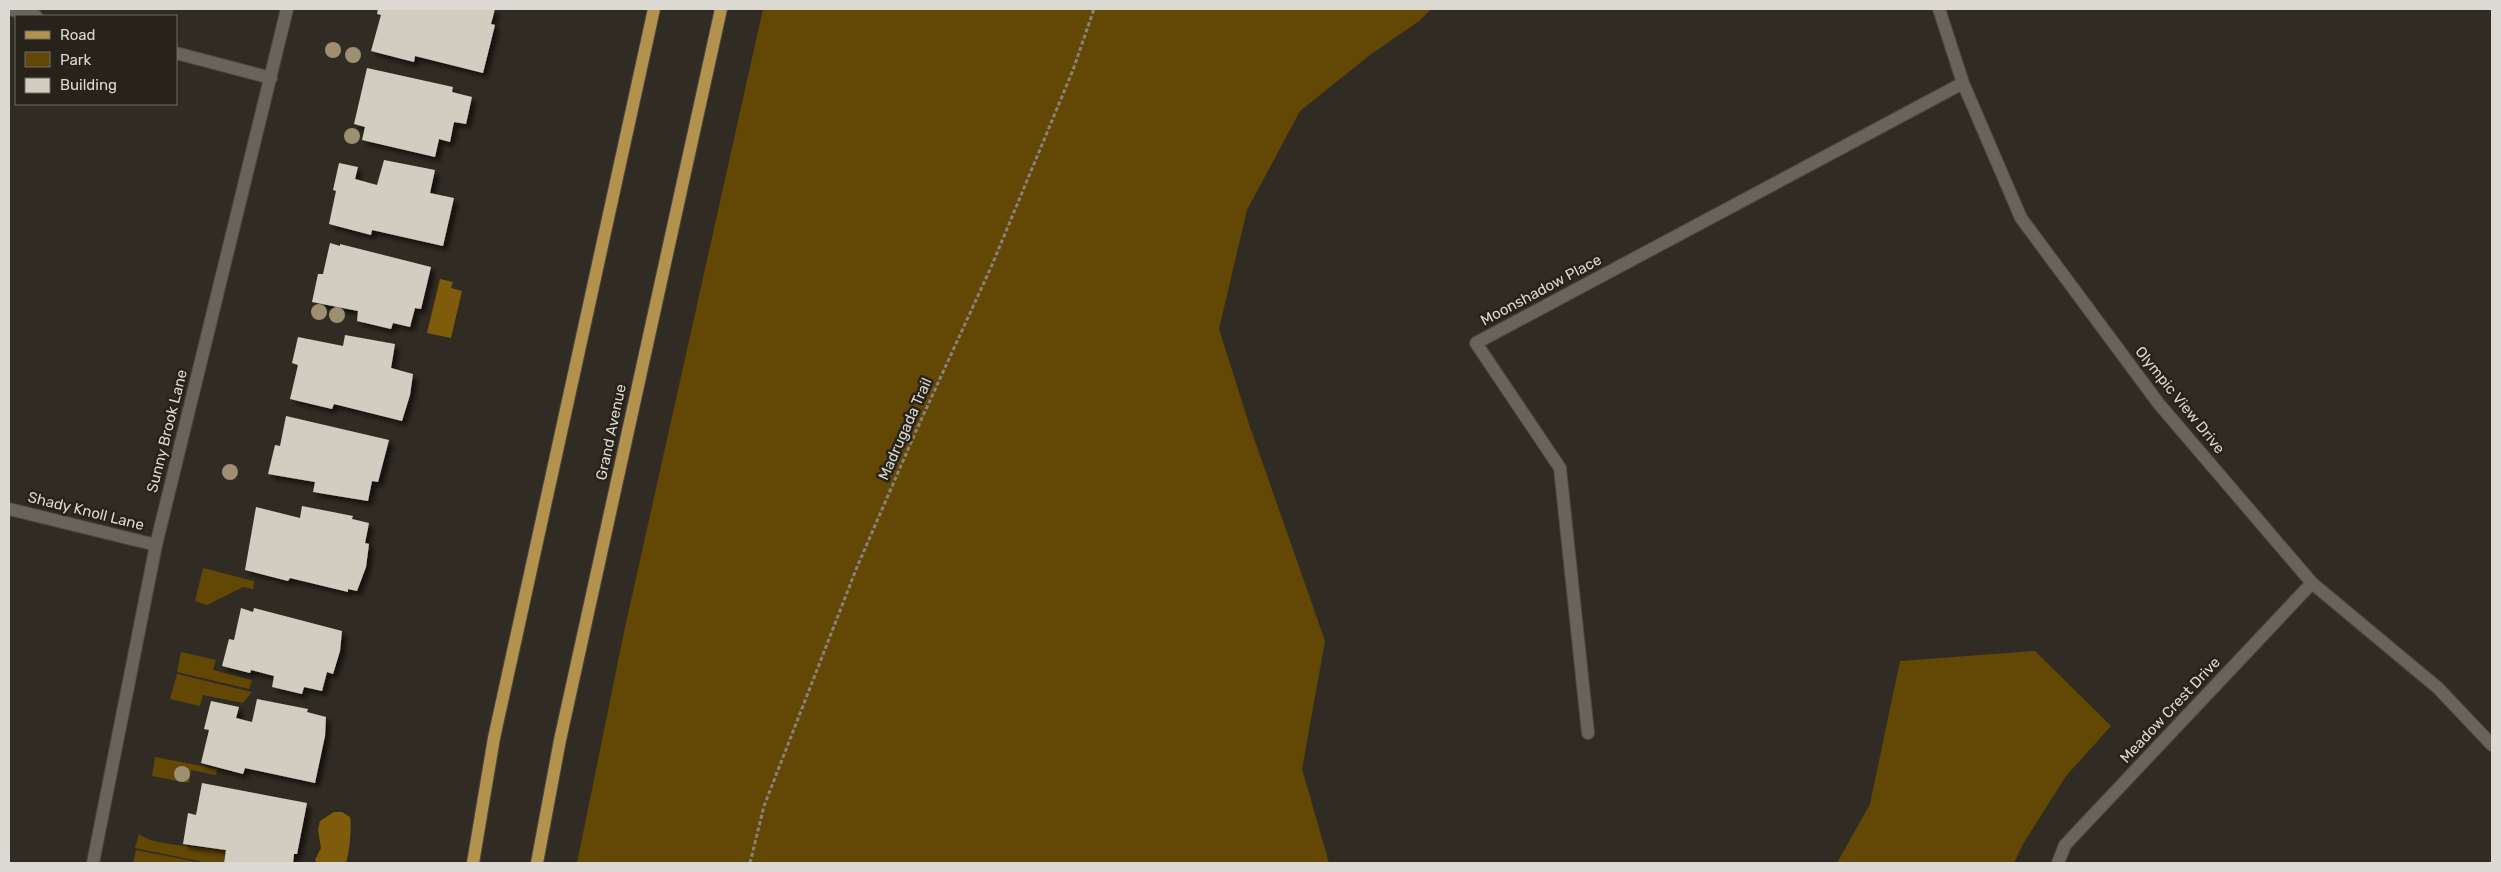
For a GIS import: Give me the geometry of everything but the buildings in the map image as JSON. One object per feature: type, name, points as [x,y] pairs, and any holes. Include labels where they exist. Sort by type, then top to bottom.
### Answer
[{"type":"main road","points":[[473,863],[494,738],[654,9]]},
{"type":"main road","name":"Grand Avenue","points":[[537,863],[560,740],[721,9]]},
{"type":"street","points":[[9,9],[32,15]]},
{"type":"street","name":"Sunny Brook Lane","points":[[93,863],[156,545],[287,9]]},
{"type":"street","name":"Olympic View Drive","points":[[1938,9],[1963,83],[2021,218],[2158,404],[2312,583],[2438,688],[2492,745]]},
{"type":"street","points":[[178,54],[271,78]]},
{"type":"street","name":"Moonshadow Place","points":[[1588,734],[1560,468],[1476,343],[1963,83]]},
{"type":"street","name":"Shady Knoll Lane","points":[[9,509],[156,545]]},
{"type":"street","name":"Meadow Crest Drive","points":[[2058,863],[2065,845],[2312,583]]},
{"type":"path","name":"Madrugada Trail","points":[[750,863],[764,806],[858,567],[916,431],[992,265],[1073,70],[1094,9]]},
{"type":"green space","points":[[763,9],[1431,9],[1419,21],[1370,55],[1300,111],[1247,210],[1219,329],[1249,424],[1325,641],[1302,769],[1329,863],[577,863],[624,632]]},
{"type":"green space","points":[[203,568],[254,581],[253,589],[243,587],[207,605],[195,601]]},
{"type":"green space","points":[[2035,651],[2111,726],[2066,776],[2023,844],[2014,863],[1837,863],[1870,804],[1900,661]]},
{"type":"green space","points":[[181,652],[216,660],[213,670],[252,680],[249,689],[177,672]]},
{"type":"green space","points":[[177,674],[252,692],[243,703],[203,695],[200,706],[170,699]]},
{"type":"green space","points":[[155,757],[217,769],[216,775],[191,770],[189,783],[152,776]]},
{"type":"green space","points":[[139,834],[145,838],[167,844],[226,850],[224,863],[208,863],[135,848]]},
{"type":"green space","points":[[136,850],[202,863],[133,863]]},
{"type":"shaded area","points":[[440,279],[453,282],[451,288],[462,291],[451,338],[427,333]]},
{"type":"shaded area","points":[[334,812],[342,812],[350,817],[350,841],[346,863],[317,863],[315,860],[321,848],[318,830],[320,821]]}]
